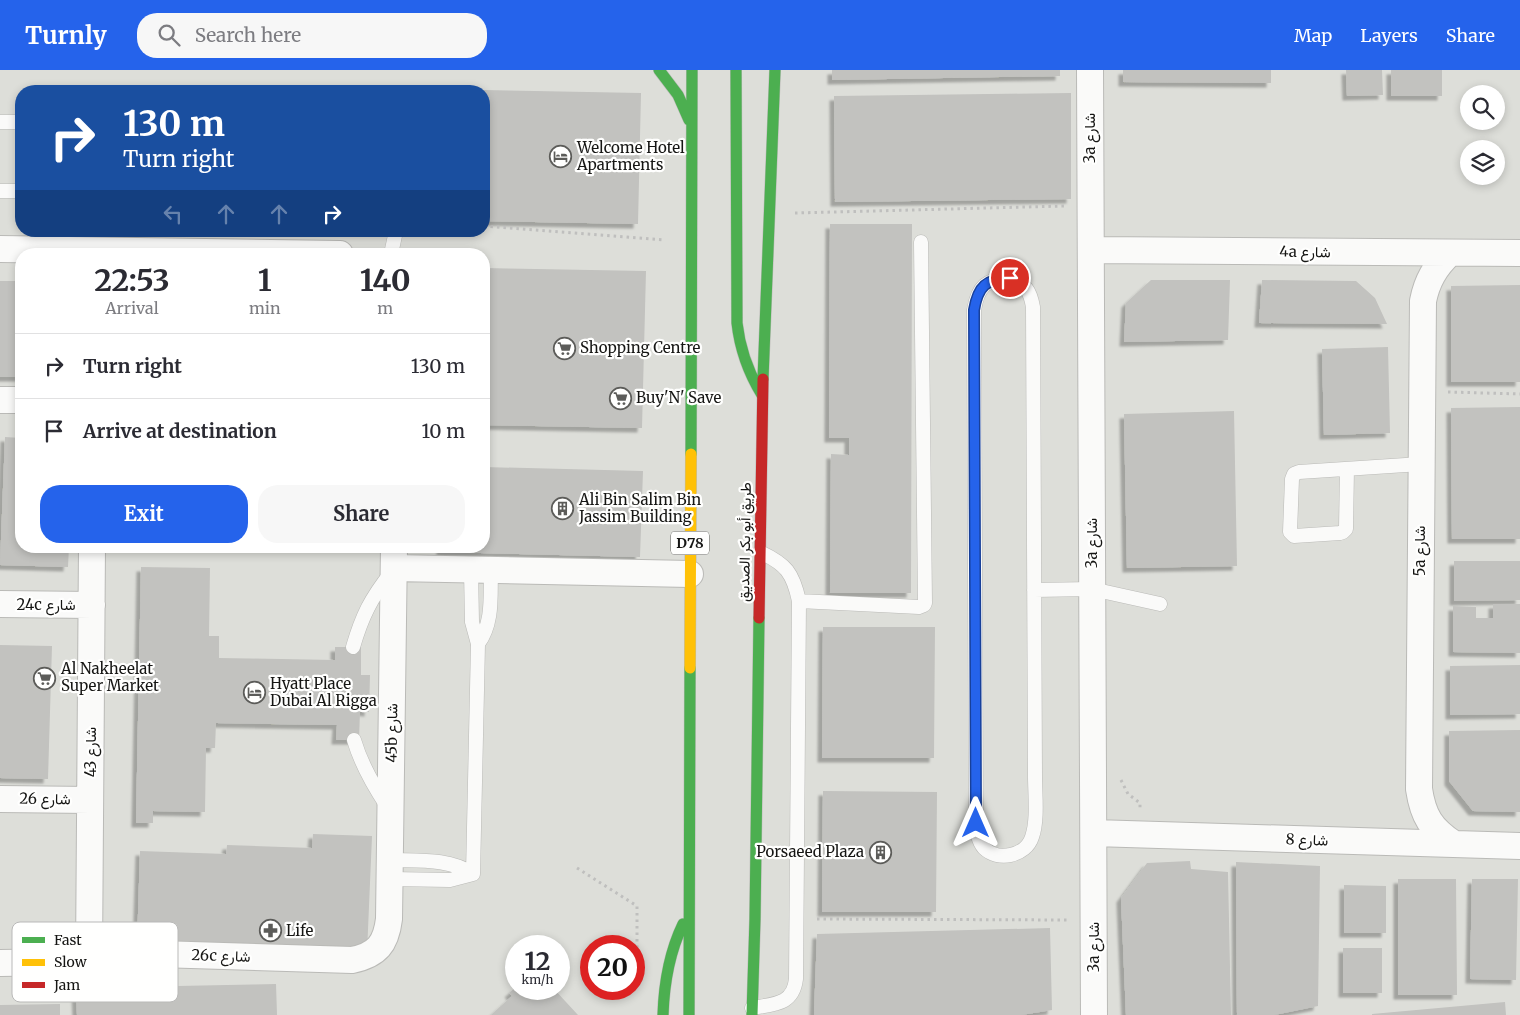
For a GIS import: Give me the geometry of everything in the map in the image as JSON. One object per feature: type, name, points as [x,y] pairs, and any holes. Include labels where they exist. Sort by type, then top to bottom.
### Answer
[{"type":"main road","points":[[659,70],[678,95],[692,127]]},
{"type":"main road","name":"D78","points":[[688,1015],[692,70]]},
{"type":"main road","points":[[736,70],[737,323],[744,361],[762,395]]},
{"type":"main road","name":"طريق أبو بكر الصديق","points":[[752,1012],[762,395],[775,70]]},
{"type":"main road","points":[[663,1015],[666,974],[670,953],[688,916]]},
{"type":"street","name":"3a شارع","points":[[1090,70],[1094,1015]]},
{"type":"street","points":[[0,248],[15,249]]},
{"type":"street","name":"4a شارع","points":[[1090,250],[1520,253]]},
{"type":"street","name":"5a شارع","points":[[1450,253],[1431,274],[1425,287],[1423,301],[1418,789],[1421,806],[1429,822],[1440,834],[1454,844]]},
{"type":"street","points":[[0,400],[15,400]]},
{"type":"street","name":"شارع 43","points":[[89,922],[92,553]]},
{"type":"street","points":[[394,557],[481,570],[690,574]]},
{"type":"street","name":"45b شارع","points":[[389,919],[394,557]]},
{"type":"street","name":"24c شارع","points":[[0,604],[92,605]]},
{"type":"street","name":"شارع 26","points":[[0,799],[90,800]]},
{"type":"street","name":"شارع 8","points":[[1094,833],[1520,846]]},
{"type":"street","name":"26c شارع","points":[[178,955],[352,960],[364,958],[375,951],[383,942],[388,931],[389,919]]},
{"type":"lane","points":[[0,122],[15,122]]},
{"type":"lane","points":[[0,191],[15,192]]},
{"type":"lane","points":[[799,601],[918,607],[925,603],[921,242]]},
{"type":"lane","points":[[1010,278],[1022,284],[1030,294],[1033,307],[1034,590],[1035,825],[1032,839],[1024,850],[1011,856],[997,855],[985,849],[977,837],[976,823],[974,320],[976,296],[984,285],[996,279],[1010,278]]},
{"type":"lane","points":[[1347,469],[1345,531],[1340,533],[1294,536],[1290,532],[1292,479],[1294,474],[1299,472],[1421,464]]},
{"type":"lane","points":[[752,1012],[785,1001],[795,988],[799,601],[796,585],[788,570],[775,559],[760,552]]},
{"type":"lane","points":[[353,647],[359,624],[394,557]]},
{"type":"lane","points":[[478,644],[489,621],[481,570]]},
{"type":"lane","points":[[390,869],[450,864],[466,869],[473,874],[478,644],[472,622],[481,570]]},
{"type":"lane","points":[[1034,590],[1092,589],[1160,604]]},
{"type":"lane","points":[[354,740],[358,754],[372,784],[390,810]]},
{"type":"path","points":[[770,214],[1090,205]]},
{"type":"path","points":[[490,226],[692,242]]},
{"type":"path","points":[[1422,392],[1520,394]]},
{"type":"path","points":[[577,868],[637,906],[637,935]]},
{"type":"path","points":[[796,919],[1094,920]]},
{"type":"building","points":[[832,70],[1060,70],[1060,76],[832,80]]},
{"type":"building","points":[[1123,70],[1271,70],[1271,83],[1123,82]]},
{"type":"building","points":[[1346,70],[1382,70],[1383,95],[1347,96]]},
{"type":"building","points":[[1391,70],[1442,70],[1442,96],[1391,96]]},
{"type":"building","name":"Welcome Hotel Apartments","points":[[490,90],[641,93],[638,224],[490,221]]},
{"type":"building","points":[[1071,93],[1071,199],[835,202],[834,96]]},
{"type":"building","points":[[830,224],[912,224],[911,593],[830,593],[831,454],[849,455],[849,438],[829,438]]},
{"type":"building","name":"Shopping Centre","points":[[490,268],[646,271],[642,428],[490,425]]},
{"type":"building","points":[[1151,280],[1230,280],[1228,340],[1124,342],[1126,303]]},
{"type":"building","points":[[1262,280],[1356,281],[1375,298],[1387,324],[1259,323]]},
{"type":"building","points":[[0,281],[15,281],[15,377],[0,377]]},
{"type":"building","points":[[1520,285],[1520,382],[1451,382],[1451,286]]},
{"type":"building","points":[[1388,347],[1390,433],[1324,435],[1322,349]]},
{"type":"building","points":[[1520,407],[1520,539],[1452,539],[1451,408]]},
{"type":"building","points":[[1234,411],[1237,566],[1127,568],[1124,414]]},
{"type":"building","points":[[5,437],[15,438],[15,553],[69,553],[68,567],[0,565]]},
{"type":"building","name":"Ali Bin Salim Bin Jassim Building","points":[[490,467],[643,471],[640,557],[481,553],[490,553]]},
{"type":"building","points":[[1454,561],[1520,561],[1520,600],[1454,601]]},
{"type":"building","name":"Hyatt Place Dubai Al Rigga","points":[[141,567],[210,568],[209,636],[219,636],[219,658],[335,660],[335,647],[361,647],[361,675],[370,675],[369,712],[360,711],[359,740],[336,740],[337,725],[216,723],[215,748],[206,748],[205,812],[153,811],[153,823],[136,823]]},
{"type":"building","points":[[1493,604],[1520,604],[1520,653],[1453,652],[1453,606],[1476,607],[1476,618],[1493,618]]},
{"type":"building","points":[[823,627],[935,627],[934,758],[822,758]]},
{"type":"building","points":[[0,645],[52,646],[48,779],[0,778]]},
{"type":"building","points":[[1520,665],[1520,714],[1450,715],[1450,666]]},
{"type":"building","points":[[1520,730],[1520,812],[1473,811],[1449,781],[1449,731]]},
{"type":"building","name":"Porsaeed Plaza","points":[[823,791],[937,792],[936,912],[822,912]]},
{"type":"building","points":[[313,834],[372,836],[367,953],[178,946],[178,922],[138,922],[140,851],[226,854],[227,845],[312,848]]},
{"type":"building","points":[[1190,861],[1191,869],[1228,872],[1231,1015],[1126,1015],[1121,898],[1147,863]]},
{"type":"building","points":[[1236,862],[1320,866],[1318,1006],[1274,1015],[1237,1015]]},
{"type":"building","points":[[1398,879],[1456,879],[1457,995],[1398,995]]},
{"type":"building","points":[[1472,879],[1518,879],[1516,980],[1470,979]]},
{"type":"building","points":[[1344,885],[1386,886],[1386,933],[1344,933]]},
{"type":"building","points":[[1050,928],[1052,1010],[1021,1015],[814,1015],[817,934]]},
{"type":"building","points":[[1343,948],[1382,948],[1382,993],[1343,993]]},
{"type":"building","points":[[276,984],[277,1015],[77,1015],[77,1002],[178,1002],[178,986]]},
{"type":"building","points":[[508,1000],[564,1000],[578,1015],[491,1015]]},
{"type":"building","points":[[1505,1002],[1506,1015],[1372,1015],[1372,1014]]},
{"type":"building","points":[[60,1004],[60,1015],[0,1015],[0,1005]]},
{"type":"traffic: fast","points":[[659,70],[678,95],[689,120]]},
{"type":"traffic: fast","points":[[691,454],[692,70]]},
{"type":"traffic: fast","points":[[736,70],[737,323],[745,360],[762,395]]},
{"type":"traffic: fast","points":[[763,379],[775,70]]},
{"type":"traffic: fast","points":[[752,1015],[759,618]]},
{"type":"traffic: fast","points":[[689,1015],[690,668]]},
{"type":"traffic: fast","points":[[663,1015],[668,968],[683,924]]},
{"type":"traffic: slow","points":[[690,668],[691,454]]},
{"type":"traffic: jam","points":[[759,618],[763,379]]},
{"type":"place","name":"Welcome Hotel Apartments","points":[[561,157]]},
{"type":"place","name":"Shopping Centre","points":[[564,348]]},
{"type":"place","name":"Buy'N' Save","points":[[620,398]]},
{"type":"place","name":"Ali Bin Salim Bin Jassim Building","points":[[563,509]]},
{"type":"place","name":"Al Nakheelat Super Market","points":[[45,678]]},
{"type":"place","name":"Hyatt Place Dubai Al Rigga","points":[[254,693]]},
{"type":"place","name":"Porsaeed Plaza","points":[[880,852]]},
{"type":"place","name":"Life","points":[[270,931]]},
{"type":"route","points":[[976,823],[974,310],[976,296],[984,285],[996,279],[1010,278]]}]
